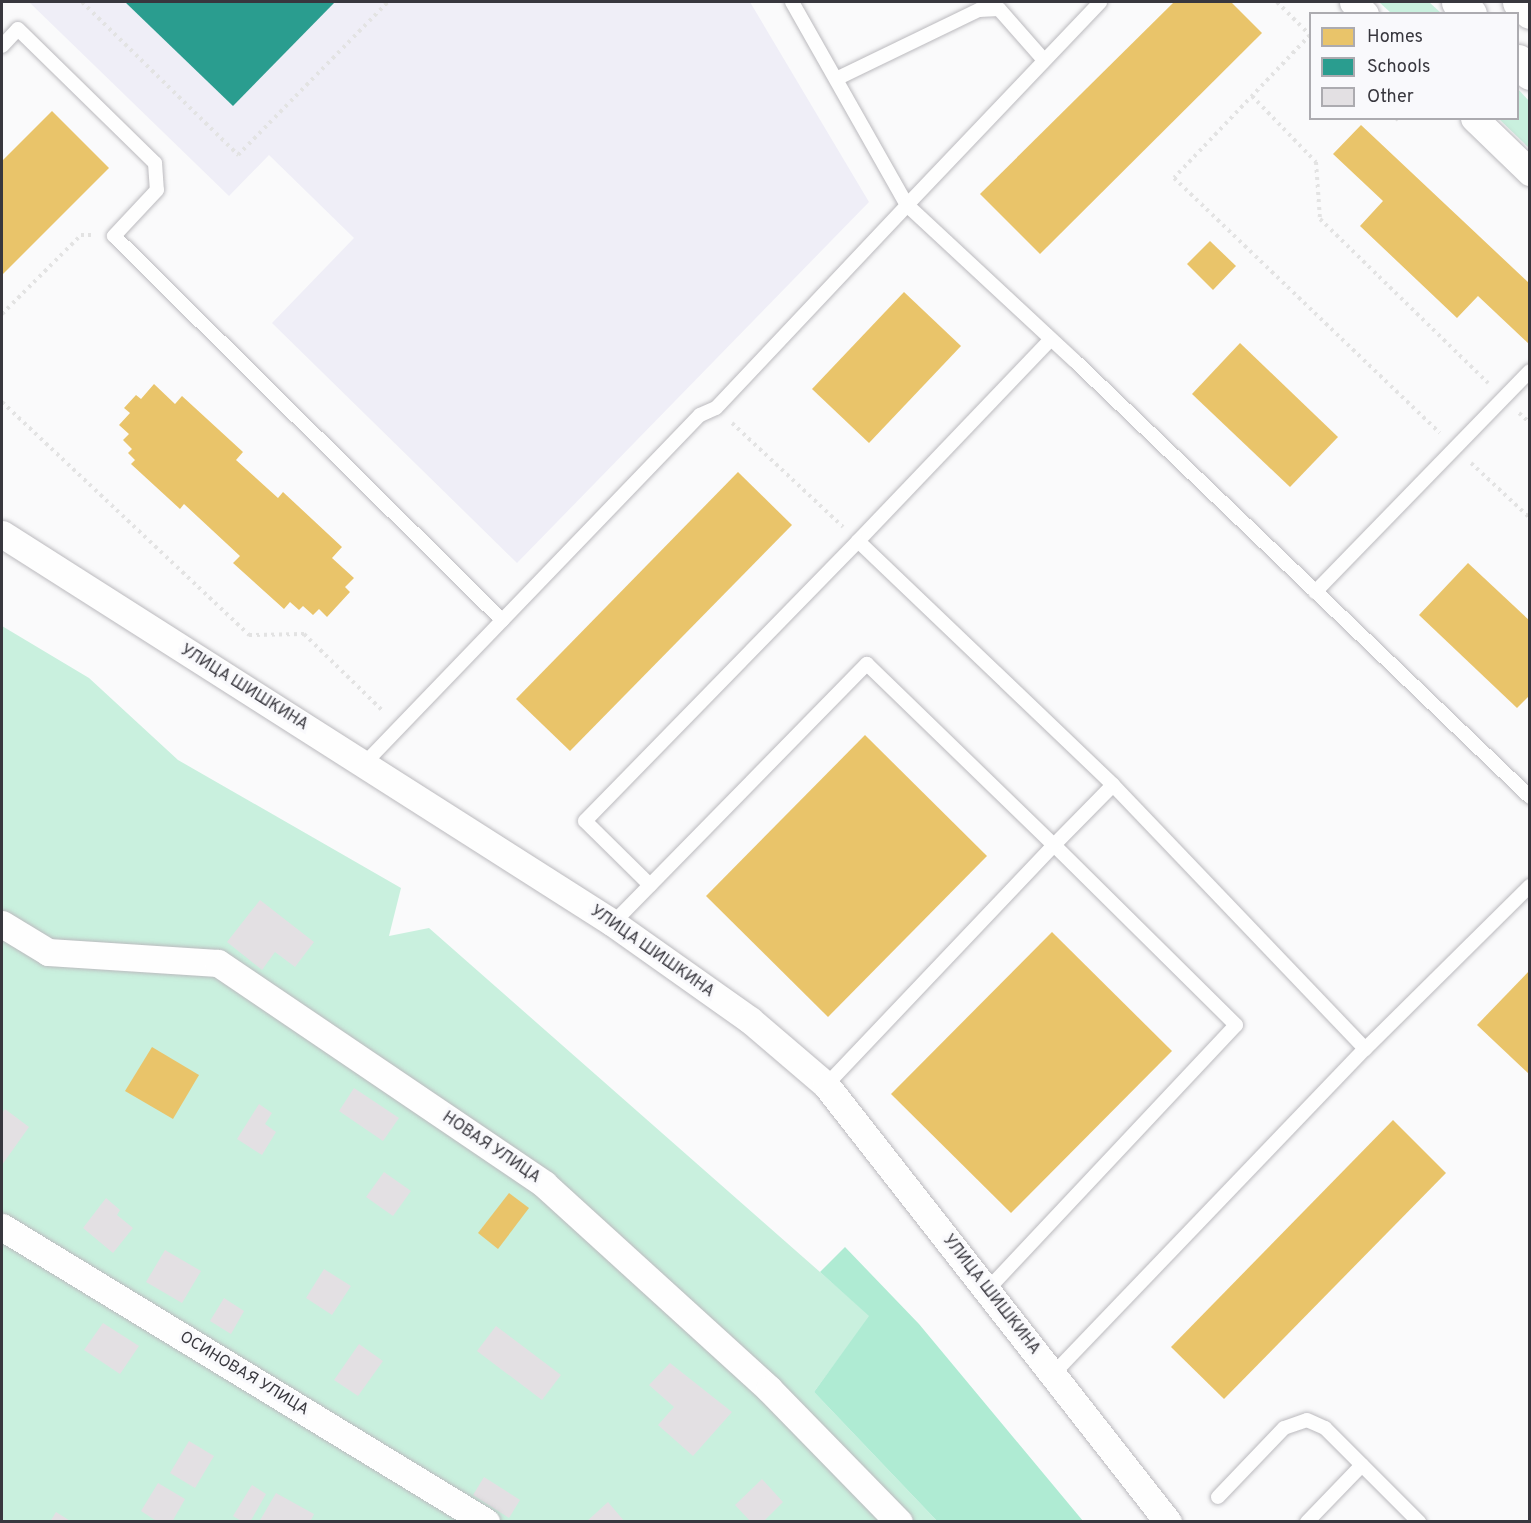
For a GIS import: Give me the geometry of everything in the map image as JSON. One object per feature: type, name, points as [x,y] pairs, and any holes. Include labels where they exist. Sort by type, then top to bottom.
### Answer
[{"type":"street","points":[[1519,2],[1530,12]]},
{"type":"street","points":[[1519,62],[1530,73]]},
{"type":"street","points":[[1476,120],[1530,172]]},
{"type":"street","name":"УЛИЦА ШИШКИНА","points":[[2,534],[613,923],[750,1020],[826,1085],[1167,1521]]},
{"type":"street","name":"НОВАЯ УЛИЦА","points":[[2,924],[48,952],[218,963],[544,1184],[768,1389],[899,1521]]},
{"type":"street","name":"ОСИНОВАЯ УЛИЦА","points":[[2,1227],[486,1521]]},
{"type":"lane","points":[[792,2],[906,205],[1052,339],[1530,797]]},
{"type":"lane","points":[[364,764],[700,415],[717,408],[906,205],[1100,2]]},
{"type":"lane","points":[[836,79],[979,10],[999,9],[1044,60]]},
{"type":"lane","points":[[2,45],[18,29],[155,163],[157,190],[114,236],[502,620]]},
{"type":"lane","points":[[650,885],[585,821],[1052,339]]},
{"type":"lane","points":[[1315,592],[1530,371]]},
{"type":"lane","points":[[858,541],[1113,785],[1365,1049]]},
{"type":"lane","points":[[613,923],[867,664],[1054,845],[1236,1025],[987,1290]]},
{"type":"lane","points":[[826,1085],[1113,785]]},
{"type":"lane","points":[[1053,1374],[1365,1049],[1530,886]]},
{"type":"lane","points":[[1218,1497],[1284,1428],[1307,1420],[1325,1428],[1419,1521]]},
{"type":"lane","points":[[1307,1521],[1362,1465]]},
{"type":"path","points":[[82,2],[238,155],[388,2]]},
{"type":"path","points":[[1277,2],[1309,33]]},
{"type":"path","points":[[1309,37],[1174,178],[1530,518]]},
{"type":"path","points":[[1252,96],[1316,162],[1320,219],[1530,423]]},
{"type":"path","points":[[2,314],[81,235],[114,236]]},
{"type":"path","points":[[2,402],[249,635],[304,634],[400,727]]},
{"type":"path","points":[[717,408],[858,541]]},
{"type":"shaded area","points":[[29,2],[750,2],[869,202],[517,563],[272,323],[354,238],[269,155],[229,196]]},
{"type":"green space","points":[[1379,2],[1429,2],[1440,12],[1390,12]]},
{"type":"green space","points":[[1519,90],[1529,101],[1529,148],[1500,120],[1519,120]]},
{"type":"green space","points":[[2,626],[89,678],[178,760],[401,888],[389,936],[429,928],[870,1316],[814,1392],[937,1521],[2,1522]]},
{"type":"green space","points":[[845,1247],[919,1324],[1083,1521],[937,1521],[814,1392],[869,1316],[820,1272]]},
{"type":"building: Homes","points":[[1174,2],[1231,2],[1262,33],[1040,254],[980,194]]},
{"type":"building: Homes","points":[[52,111],[109,168],[2,275],[2,161]]},
{"type":"building: Homes","points":[[1361,125],[1530,284],[1530,345],[1478,296],[1457,318],[1360,226],[1383,201],[1333,154]]},
{"type":"building: Homes","points":[[1210,241],[1236,266],[1213,290],[1187,264]]},
{"type":"building: Homes","points":[[904,292],[961,346],[869,443],[812,389]]},
{"type":"building: Homes","points":[[1240,343],[1338,437],[1290,487],[1192,394]]},
{"type":"building: Homes","points":[[154,384],[175,404],[182,396],[243,452],[236,460],[278,498],[283,492],[342,547],[332,558],[354,578],[345,587],[350,592],[327,617],[319,609],[313,615],[303,606],[299,610],[290,602],[284,609],[233,563],[240,556],[184,504],[180,509],[131,464],[135,460],[128,453],[132,449],[123,440],[129,434],[119,425],[130,413],[124,408],[136,395],[141,399]]},
{"type":"building: Homes","points":[[738,472],[792,525],[570,751],[516,699]]},
{"type":"building: Homes","points":[[1468,563],[1530,621],[1530,695],[1517,708],[1419,615]]},
{"type":"building: Homes","points":[[865,735],[987,856],[828,1017],[706,896]]},
{"type":"building: Homes","points":[[1052,932],[1172,1051],[1011,1213],[891,1094]]},
{"type":"building: Homes","points":[[1530,970],[1530,1075],[1477,1025]]},
{"type":"building: Homes","points":[[152,1047],[199,1075],[173,1119],[125,1091]]},
{"type":"building: Homes","points":[[1393,1120],[1446,1173],[1224,1399],[1171,1347]]},
{"type":"building: Homes","points":[[509,1193],[529,1208],[498,1249],[478,1233]]},
{"type":"building: Schools","points":[[125,2],[335,2],[233,106]]},
{"type":"building: Other","points":[[260,900],[314,942],[295,967],[275,952],[262,970],[227,942]]},
{"type":"building: Other","points":[[354,1088],[399,1118],[383,1141],[339,1111]]},
{"type":"building: Other","points":[[259,1104],[272,1113],[265,1124],[276,1132],[262,1155],[237,1139]]},
{"type":"building: Other","points":[[5,1109],[29,1127],[2,1165],[2,1113]]},
{"type":"building: Other","points":[[384,1172],[411,1191],[393,1216],[366,1197]]},
{"type":"building: Other","points":[[106,1198],[120,1210],[117,1215],[133,1228],[113,1253],[83,1228]]},
{"type":"building: Other","points":[[165,1250],[201,1271],[182,1303],[146,1282]]},
{"type":"building: Other","points":[[324,1269],[351,1286],[332,1315],[306,1298]]},
{"type":"building: Other","points":[[224,1298],[244,1311],[231,1334],[210,1321]]},
{"type":"building: Other","points":[[103,1323],[139,1346],[120,1374],[84,1350]]},
{"type":"building: Other","points":[[496,1326],[561,1375],[542,1400],[477,1351]]},
{"type":"building: Other","points":[[359,1344],[383,1361],[358,1396],[334,1380]]},
{"type":"building: Other","points":[[670,1363],[732,1412],[693,1456],[658,1425],[674,1407],[649,1385]]},
{"type":"building: Other","points":[[189,1441],[214,1456],[195,1488],[170,1473]]},
{"type":"building: Other","points":[[484,1477],[520,1500],[509,1518],[473,1495]]},
{"type":"building: Other","points":[[762,1479],[783,1502],[763,1522],[751,1522],[735,1505]]},
{"type":"building: Other","points":[[158,1483],[185,1499],[172,1522],[158,1522],[141,1511]]},
{"type":"building: Other","points":[[252,1485],[266,1494],[250,1522],[243,1522],[233,1516]]},
{"type":"building: Other","points":[[276,1493],[314,1514],[310,1522],[259,1522]]},
{"type":"building: Other","points":[[608,1502],[625,1522],[586,1522]]},
{"type":"building: Other","points":[[56,1512],[72,1522],[50,1522]]}]
